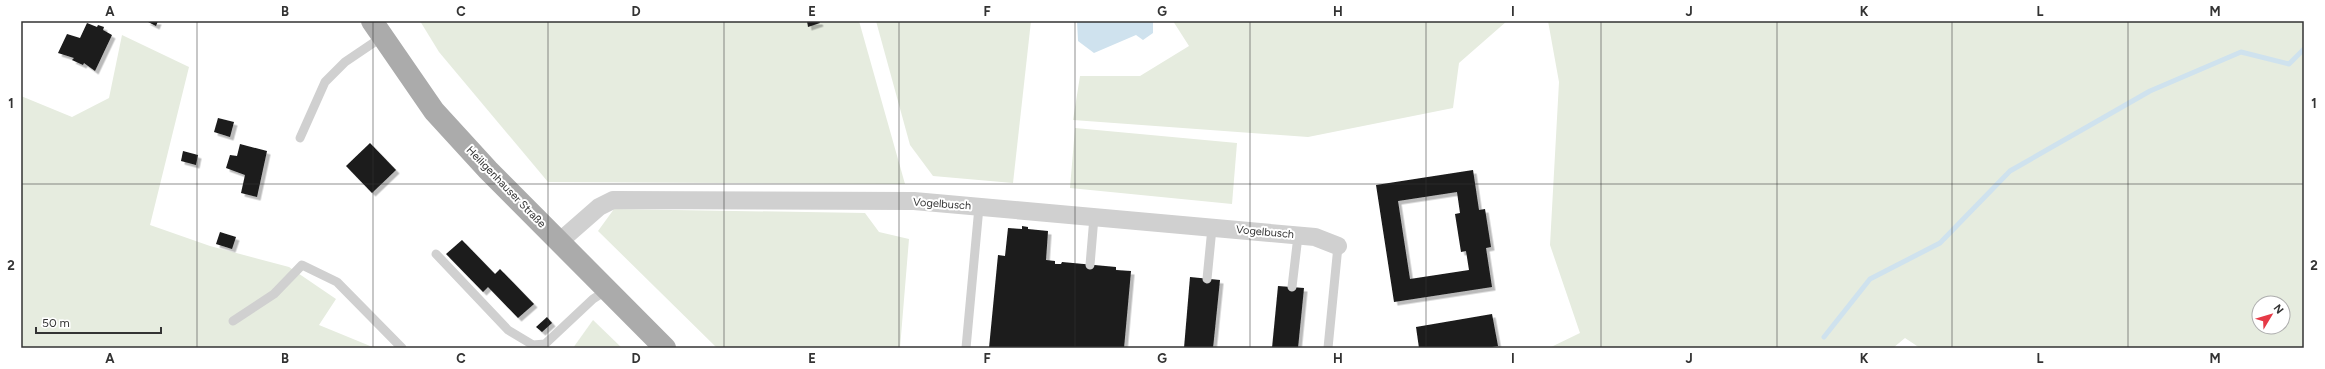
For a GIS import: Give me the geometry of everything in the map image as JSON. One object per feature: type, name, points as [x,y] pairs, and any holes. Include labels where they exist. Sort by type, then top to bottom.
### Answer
[{"type":"main road","name":"Heiligenhauser Straße","points":[[377,29],[434,111],[488,170],[661,343]]},
{"type":"street","name":"Vogelbusch","points":[[559,242],[599,207],[613,200],[914,201],[1316,237],[1338,246]]},
{"type":"lane","points":[[300,138],[325,82],[377,29]]},
{"type":"lane","points":[[966,348],[979,207]]},
{"type":"lane","points":[[1090,265],[1094,217]]},
{"type":"lane","points":[[1207,279],[1212,228]]},
{"type":"lane","points":[[1292,287],[1298,236]]},
{"type":"lane","points":[[1328,348],[1338,246]]},
{"type":"lane","points":[[436,254],[508,330],[533,344],[545,344],[593,299],[608,289]]},
{"type":"lane","points":[[233,321],[274,294],[302,265],[337,282],[402,348]]},
{"type":"shaded area","points":[[420,21],[859,21],[905,184],[548,182],[439,52]]},
{"type":"shaded area","points":[[876,21],[1031,21],[1013,183],[933,176],[910,145]]},
{"type":"shaded area","points":[[1173,21],[1507,21],[1459,63],[1453,108],[1308,137],[1073,120],[1080,76],[1140,76],[1189,46]]},
{"type":"shaded area","points":[[1548,21],[2304,21],[2304,348],[1920,348],[1905,338],[1893,348],[1549,348],[1580,333],[1550,245],[1559,82]]},
{"type":"shaded area","points":[[122,35],[189,67],[150,225],[210,246],[289,267],[336,299],[319,325],[375,348],[21,348],[21,96],[72,117],[109,98]]},
{"type":"shaded area","points":[[1075,128],[1237,143],[1232,204],[1070,188]]},
{"type":"shaded area","points":[[614,209],[865,213],[879,232],[909,239],[900,348],[717,348],[598,231]]},
{"type":"shaded area","points":[[593,320],[622,348],[573,348]]},
{"type":"water","points":[[1077,21],[1153,21],[1153,33],[1143,40],[1136,35],[1094,53],[1078,41]]},
{"type":"building","points":[[146,21],[158,21],[156,26]]},
{"type":"building","points":[[807,21],[819,21],[820,23],[808,27]]},
{"type":"building","points":[[87,23],[97,27],[98,25],[104,27],[103,30],[112,35],[95,71],[84,63],[83,65],[72,60],[74,58],[58,53],[67,34],[80,38]]},
{"type":"building","points":[[218,118],[234,122],[230,137],[214,132]]},
{"type":"building","points":[[370,143],[396,170],[372,193],[346,166]]},
{"type":"building","points":[[240,144],[267,151],[257,197],[241,193],[245,175],[226,168],[230,155],[237,156]]},
{"type":"building","points":[[183,151],[198,155],[196,165],[181,161]]},
{"type":"building","points":[[1473,170],[1479,210],[1485,209],[1491,247],[1486,248],[1492,287],[1394,302],[1376,185]],"holes":[[[1457,192],[1460,213],[1455,214],[1461,252],[1466,251],[1469,270],[1410,279],[1398,201]]]},
{"type":"building","points":[[1022,226],[1028,227],[1028,229],[1048,231],[1046,260],[1055,261],[1055,264],[1061,264],[1062,262],[1116,267],[1116,270],[1131,271],[1124,348],[989,348],[998,255],[1005,256],[1008,228],[1022,229]]},
{"type":"building","points":[[220,232],[236,237],[232,249],[216,244]]},
{"type":"building","points":[[462,240],[495,274],[500,269],[534,304],[518,318],[488,287],[483,292],[446,254]]},
{"type":"building","points":[[1190,277],[1220,280],[1213,348],[1184,348]]},
{"type":"building","points":[[1278,286],[1304,288],[1298,348],[1272,348]]},
{"type":"building","points":[[1492,314],[1498,346],[1486,348],[1419,348],[1416,327]]},
{"type":"building","points":[[547,317],[552,323],[542,332],[536,327]]},
{"type":"waterway","points":[[1824,337],[1870,279],[1940,243],[2010,171],[2150,91],[2241,52],[2289,64],[2304,49]]}]
